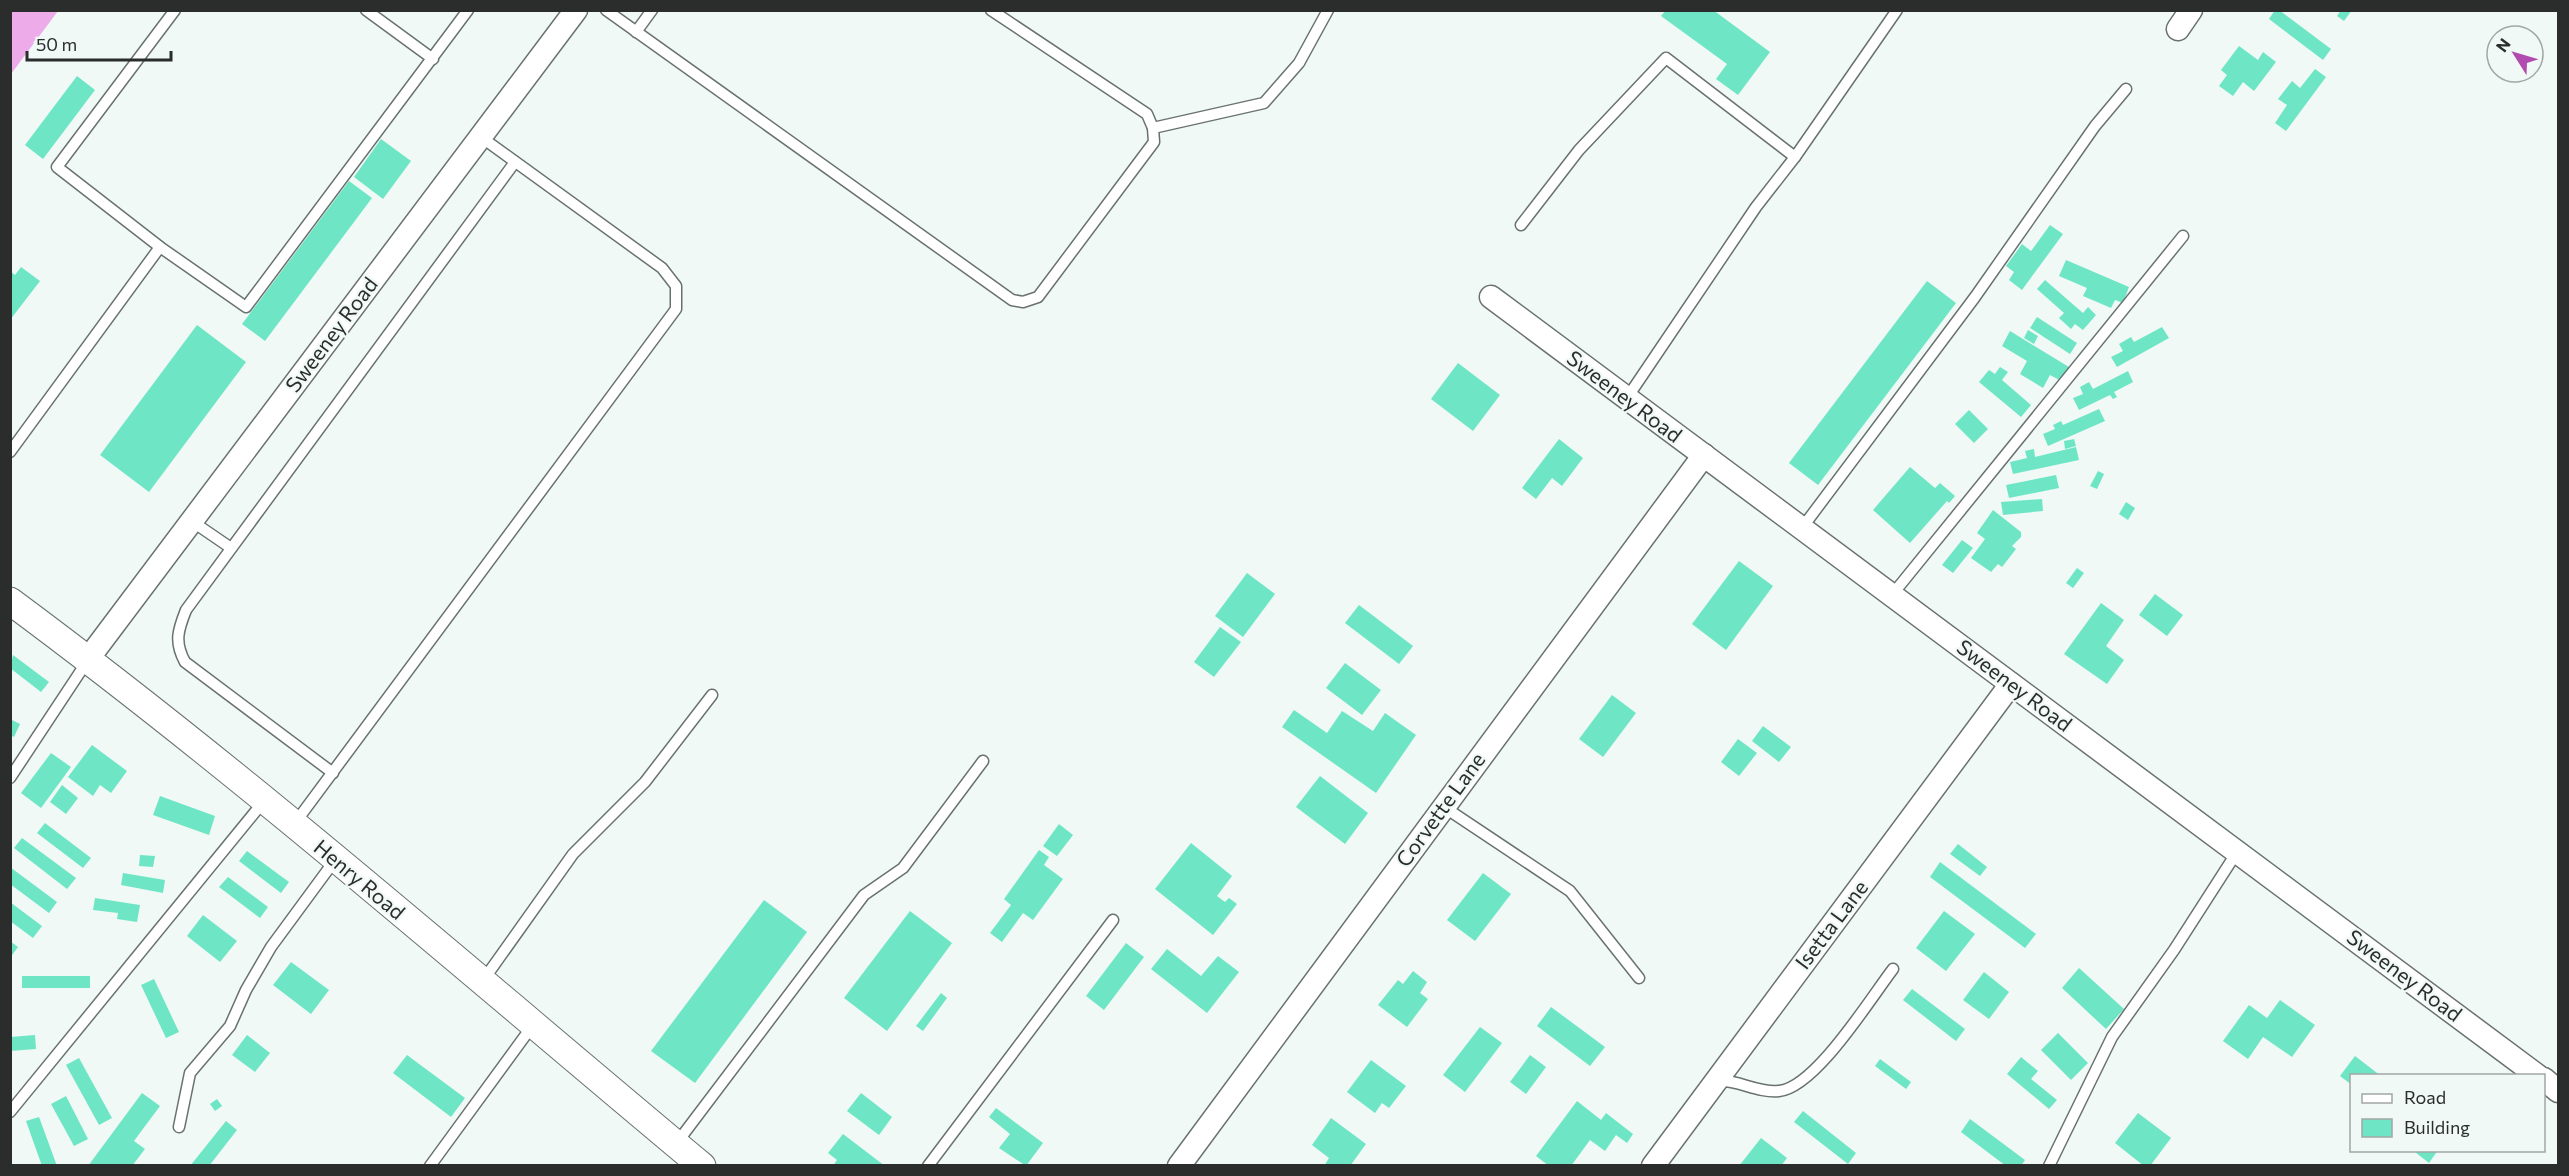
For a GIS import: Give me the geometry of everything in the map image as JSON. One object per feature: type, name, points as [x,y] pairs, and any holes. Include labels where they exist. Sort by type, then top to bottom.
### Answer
[{"type":"street","name":"Sweeney Road","points":[[88,659],[576,10]]},
{"type":"street","points":[[2178,29],[2191,10]]},
{"type":"street","name":"Sweeney Road","points":[[1491,297],[2539,1074]]},
{"type":"street","name":"Corvette Lane","points":[[1179,1166],[1704,455]]},
{"type":"street","name":"Henry Road","points":[[10,601],[88,659],[264,801],[702,1166]]},
{"type":"street","name":"Isetta Lane","points":[[1653,1166],[2011,684]]},
{"type":"lane","points":[[175,10],[57,167],[160,247],[246,307],[434,59],[468,10]]},
{"type":"lane","points":[[366,10],[434,59]]},
{"type":"lane","points":[[606,10],[1012,300],[1023,302],[1038,297],[1154,142],[1153,128],[1147,114],[992,10]]},
{"type":"lane","points":[[636,32],[652,10]]},
{"type":"lane","points":[[1153,128],[1264,103],[1299,63],[1328,10]]},
{"type":"lane","points":[[1627,398],[1756,207],[1795,157],[1897,10]]},
{"type":"lane","points":[[1521,225],[1579,150],[1666,58],[1795,157]]},
{"type":"lane","points":[[1802,528],[1975,297],[2095,126],[2126,89]]},
{"type":"lane","points":[[293,825],[676,309],[676,286],[662,268],[481,137]]},
{"type":"lane","points":[[333,773],[185,662],[178,650],[177,632],[186,609],[515,162]]},
{"type":"lane","points":[[1892,595],[2183,236]]},
{"type":"lane","points":[[10,452],[160,247]]},
{"type":"lane","points":[[193,522],[231,549]]},
{"type":"lane","points":[[10,778],[88,659]]},
{"type":"lane","points":[[482,982],[573,854],[659,765],[712,695]]},
{"type":"lane","points":[[676,1144],[864,895],[903,868],[983,761]]},
{"type":"lane","points":[[10,1112],[264,801]]},
{"type":"lane","points":[[1444,807],[1570,891],[1639,978]]},
{"type":"lane","points":[[2049,1166],[2112,1037],[2174,950],[2237,852]]},
{"type":"lane","points":[[179,1126],[190,1073],[230,1026],[246,990],[271,947],[335,860]]},
{"type":"lane","points":[[928,1166],[1113,920]]},
{"type":"lane","points":[[1716,1081],[1727,1080],[1763,1091],[1788,1090],[1798,1086],[1811,1076],[1893,969]]},
{"type":"lane","points":[[430,1166],[534,1025]]},
{"type":"shaded area","points":[[10,11],[58,11],[11,74]]},
{"type":"building","points":[[1666,10],[1713,10],[1770,52],[1738,95],[1716,79],[1727,64],[1661,16]]},
{"type":"building","points":[[2275,10],[2279,10],[2331,49],[2323,60],[2269,19]]},
{"type":"building","points":[[2341,10],[2352,10],[2344,21],[2337,16]]},
{"type":"building","points":[[2239,46],[2258,60],[2263,52],[2276,62],[2254,91],[2243,82],[2233,96],[2219,86],[2227,75],[2221,70]]},
{"type":"building","points":[[2315,69],[2326,77],[2286,131],[2275,123],[2287,105],[2278,99],[2292,81],[2300,88]]},
{"type":"building","points":[[77,76],[95,90],[43,159],[25,145]]},
{"type":"building","points":[[381,139],[411,161],[383,199],[354,177]]},
{"type":"building","points":[[349,181],[372,198],[265,341],[242,324]]},
{"type":"building","points":[[2050,225],[2063,234],[2022,290],[2009,280],[2014,272],[2006,266],[2022,244],[2031,251]]},
{"type":"building","points":[[2066,260],[2129,287],[2123,303],[2115,300],[2111,308],[2083,296],[2087,288],[2059,276]]},
{"type":"building","points":[[21,267],[40,281],[10,320],[10,271],[15,275]]},
{"type":"building","points":[[2045,280],[2083,313],[2088,307],[2096,315],[2083,330],[2075,324],[2071,329],[2059,318],[2064,313],[2037,289]]},
{"type":"building","points":[[1927,281],[1956,303],[1818,485],[1789,463]]},
{"type":"building","points":[[2037,317],[2077,343],[2070,354],[2030,328]]},
{"type":"building","points":[[197,325],[246,362],[149,492],[100,455]]},
{"type":"building","points":[[2162,327],[2169,338],[2117,367],[2111,357],[2123,351],[2119,344],[2131,337],[2134,342]]},
{"type":"building","points":[[2028,330],[2038,336],[2034,344],[2024,338]]},
{"type":"building","points":[[2010,331],[2069,367],[2061,381],[2050,375],[2043,388],[2020,374],[2027,361],[2002,346]]},
{"type":"building","points":[[1458,363],[1500,395],[1473,431],[1431,399]]},
{"type":"building","points":[[2000,367],[2008,372],[2002,380],[2031,405],[2021,417],[1979,382],[1989,370],[1995,374]]},
{"type":"building","points":[[2128,371],[2133,382],[2114,392],[2117,397],[2113,399],[2110,395],[2079,410],[2073,398],[2083,394],[2080,387],[2089,382],[2093,389]]},
{"type":"building","points":[[2099,409],[2105,421],[2048,446],[2043,434],[2055,429],[2053,425],[2061,421],[2063,425]]},
{"type":"building","points":[[1969,410],[1988,429],[1974,443],[1955,424]]},
{"type":"building","points":[[1559,439],[1583,458],[1562,486],[1552,478],[1536,499],[1522,488]]},
{"type":"building","points":[[2074,439],[2076,446],[2065,449],[2064,441]]},
{"type":"building","points":[[2076,447],[2079,460],[2013,474],[2010,462],[2027,458],[2025,451],[2034,449],[2035,457]]},
{"type":"building","points":[[1910,467],[1935,488],[1940,483],[1955,496],[1949,503],[1947,501],[1910,543],[1873,510]]},
{"type":"building","points":[[2098,471],[2104,474],[2097,489],[2090,486]]},
{"type":"building","points":[[2056,475],[2059,488],[2009,498],[2006,485]]},
{"type":"building","points":[[2042,499],[2043,511],[2003,515],[2001,502]]},
{"type":"building","points":[[2126,502],[2135,508],[2128,520],[2119,514]]},
{"type":"building","points":[[1993,510],[2021,532],[2021,537],[2012,546],[2016,549],[2002,567],[1998,564],[1991,572],[1971,558],[1985,539],[1977,533]]},
{"type":"building","points":[[1962,540],[1973,548],[1953,573],[1942,565]]},
{"type":"building","points":[[1739,561],[1773,586],[1726,650],[1692,624]]},
{"type":"building","points":[[2077,568],[2084,573],[2073,588],[2066,583]]},
{"type":"building","points":[[1247,573],[1275,594],[1243,637],[1215,616]]},
{"type":"building","points":[[2155,594],[2183,615],[2167,636],[2139,615]]},
{"type":"building","points":[[2101,603],[2124,620],[2106,646],[2124,660],[2107,684],[2064,654]]},
{"type":"building","points":[[1359,605],[1413,646],[1399,664],[1345,623]]},
{"type":"building","points":[[1220,627],[1241,642],[1214,677],[1194,662]]},
{"type":"building","points":[[13,655],[49,682],[41,692],[10,668]]},
{"type":"building","points":[[1345,663],[1381,690],[1362,715],[1326,688]]},
{"type":"building","points":[[1612,695],[1636,713],[1603,757],[1579,739]]},
{"type":"building","points":[[1294,710],[1327,733],[1342,711],[1373,731],[1385,713],[1416,735],[1376,793],[1282,727]]},
{"type":"building","points":[[10,719],[20,724],[14,737],[10,735]]},
{"type":"building","points":[[1763,726],[1791,747],[1779,762],[1752,741]]},
{"type":"building","points":[[1738,739],[1757,753],[1739,776],[1721,762]]},
{"type":"building","points":[[92,745],[127,771],[111,793],[100,785],[93,796],[68,777]]},
{"type":"building","points":[[51,753],[71,767],[41,808],[21,793]]},
{"type":"building","points":[[1320,776],[1368,813],[1345,844],[1296,807]]},
{"type":"building","points":[[62,785],[78,798],[66,814],[50,802]]},
{"type":"building","points":[[160,796],[215,816],[209,835],[153,815]]},
{"type":"building","points":[[45,823],[91,858],[83,868],[37,833]]},
{"type":"building","points":[[1059,824],[1073,835],[1057,856],[1043,846]]},
{"type":"building","points":[[22,838],[76,878],[67,889],[14,848]]},
{"type":"building","points":[[1191,843],[1232,876],[1217,896],[1225,902],[1229,898],[1237,904],[1213,935],[1155,889]]},
{"type":"building","points":[[1958,844],[1987,867],[1980,876],[1950,854]]},
{"type":"building","points":[[1039,850],[1049,857],[1044,865],[1063,879],[1033,920],[1023,913],[1002,942],[990,933],[1011,905],[1004,899]]},
{"type":"building","points":[[247,851],[289,882],[281,893],[239,861]]},
{"type":"building","points":[[140,855],[155,856],[153,867],[139,866]]},
{"type":"building","points":[[1940,862],[2036,934],[2025,948],[1930,877]]},
{"type":"building","points":[[10,867],[57,902],[49,913],[10,884]]},
{"type":"building","points":[[123,873],[165,880],[163,893],[121,885]]},
{"type":"building","points":[[1483,873],[1511,894],[1475,941],[1447,920]]},
{"type":"building","points":[[228,877],[268,907],[260,918],[219,887]]},
{"type":"building","points":[[95,898],[140,905],[137,922],[117,919],[118,913],[93,910]]},
{"type":"building","points":[[764,900],[807,932],[695,1083],[651,1051]]},
{"type":"building","points":[[10,902],[42,926],[33,938],[10,921]]},
{"type":"building","points":[[910,911],[952,943],[887,1031],[844,998]]},
{"type":"building","points":[[1944,911],[1975,934],[1946,971],[1916,948]]},
{"type":"building","points":[[203,915],[237,941],[220,962],[187,936]]},
{"type":"building","points":[[10,941],[18,947],[10,958]]},
{"type":"building","points":[[1126,943],[1144,957],[1104,1010],[1086,996]]},
{"type":"building","points":[[1167,949],[1201,976],[1218,956],[1239,972],[1207,1013],[1151,969]]},
{"type":"building","points":[[291,962],[329,990],[311,1014],[273,985]]},
{"type":"building","points":[[2079,968],[2124,1009],[2106,1029],[2062,988]]},
{"type":"building","points":[[1413,971],[1427,982],[1420,993],[1428,999],[1407,1027],[1378,1005],[1398,980],[1403,984]]},
{"type":"building","points":[[1984,972],[2009,992],[1989,1019],[1963,1000]]},
{"type":"building","points":[[22,976],[90,976],[90,988],[22,988]]},
{"type":"building","points":[[154,979],[179,1032],[166,1038],[141,985]]},
{"type":"building","points":[[1912,989],[1965,1029],[1956,1041],[1903,1000]]},
{"type":"building","points":[[941,993],[947,998],[923,1031],[916,1026]]},
{"type":"building","points":[[2280,1000],[2315,1025],[2292,1057],[2263,1037],[2248,1059],[2223,1041],[2249,1005],[2267,1018]]},
{"type":"building","points":[[1551,1007],[1605,1047],[1590,1066],[1537,1026]]},
{"type":"building","points":[[1480,1027],[1502,1043],[1465,1092],[1443,1075]]},
{"type":"building","points":[[2058,1033],[2088,1063],[2071,1080],[2041,1050]]},
{"type":"building","points":[[35,1035],[36,1049],[10,1051],[10,1037]]},
{"type":"building","points":[[247,1035],[270,1053],[255,1072],[232,1055]]},
{"type":"building","points":[[407,1055],[465,1098],[451,1117],[393,1073]]},
{"type":"building","points":[[1530,1055],[1546,1067],[1526,1094],[1510,1082]]},
{"type":"building","points":[[2355,1056],[2378,1074],[2350,1074],[2350,1084],[2340,1076]]},
{"type":"building","points":[[2021,1057],[2038,1071],[2031,1079],[2057,1100],[2049,1109],[2007,1074]]},
{"type":"building","points":[[79,1058],[112,1118],[99,1125],[66,1065]]},
{"type":"building","points":[[1880,1059],[1911,1082],[1906,1089],[1875,1066]]},
{"type":"building","points":[[1371,1060],[1406,1086],[1389,1108],[1382,1103],[1375,1113],[1347,1092]]},
{"type":"building","points":[[142,1093],[160,1106],[134,1141],[145,1149],[132,1166],[88,1166]]},
{"type":"building","points":[[861,1093],[892,1117],[879,1135],[847,1111]]},
{"type":"building","points":[[66,1096],[88,1139],[74,1146],[51,1104]]},
{"type":"building","points":[[217,1099],[222,1106],[215,1111],[210,1104]]},
{"type":"building","points":[[1577,1101],[1601,1120],[1606,1113],[1633,1134],[1627,1143],[1616,1135],[1605,1151],[1590,1140],[1571,1166],[1549,1166],[1536,1156]]},
{"type":"building","points":[[996,1108],[1043,1143],[1026,1166],[999,1148],[1010,1134],[989,1117]]},
{"type":"building","points":[[1803,1111],[1856,1153],[1848,1164],[1794,1122]]},
{"type":"building","points":[[2138,1113],[2171,1138],[2150,1166],[2144,1166],[2115,1143]]},
{"type":"building","points":[[39,1117],[57,1166],[42,1166],[26,1121]]},
{"type":"building","points":[[1331,1118],[1366,1144],[1350,1166],[1324,1166],[1329,1158],[1312,1145]]},
{"type":"building","points":[[1970,1119],[2025,1160],[2021,1166],[2006,1166],[1961,1132]]},
{"type":"building","points":[[226,1121],[237,1130],[209,1166],[190,1166]]},
{"type":"building","points":[[843,1134],[885,1166],[833,1166],[837,1160],[828,1153]]},
{"type":"building","points":[[1761,1138],[1787,1158],[1781,1166],[1739,1166]]},
{"type":"building","points":[[2415,1152],[2437,1152],[2429,1163]]}]
